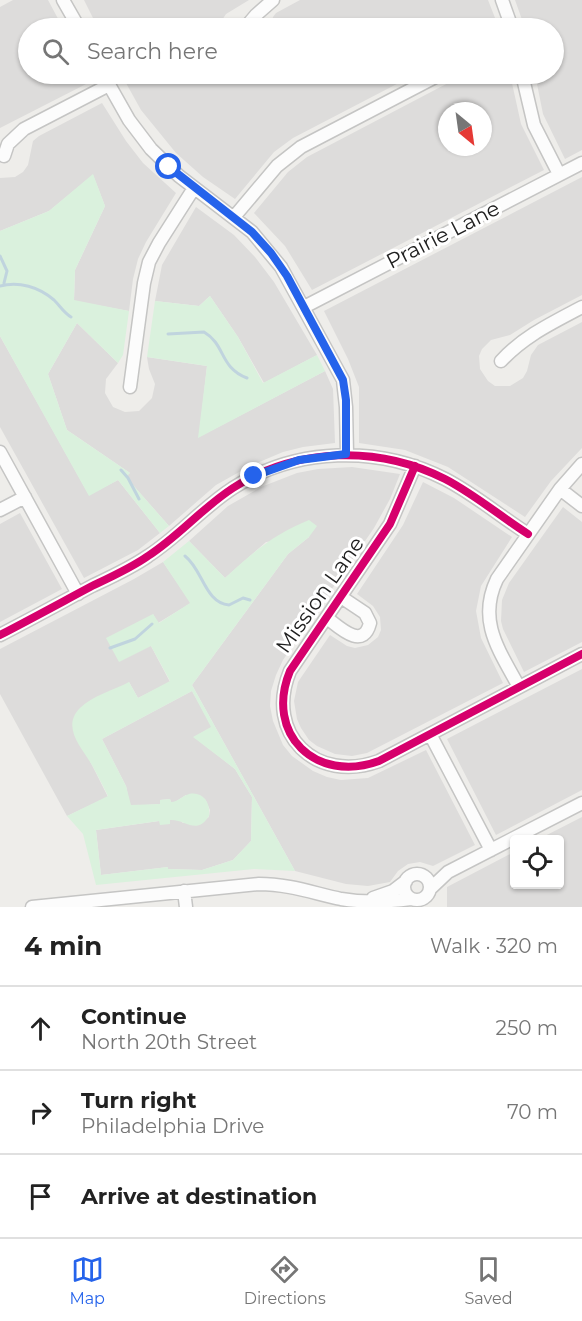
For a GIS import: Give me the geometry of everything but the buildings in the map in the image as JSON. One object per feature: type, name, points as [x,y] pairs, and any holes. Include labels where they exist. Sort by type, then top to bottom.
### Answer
[{"type":"street","points":[[63,0],[73,18]]},
{"type":"street","points":[[253,18],[273,0]]},
{"type":"street","points":[[502,0],[508,18]]},
{"type":"street","points":[[4,156],[8,144],[24,129],[98,84]]},
{"type":"street","points":[[109,84],[144,140],[169,167],[234,217],[271,253],[287,276],[336,365],[345,386],[346,454]]},
{"type":"street","points":[[234,217],[277,166],[300,147],[422,84]]},
{"type":"street","points":[[524,84],[534,125],[560,174]]},
{"type":"street","name":"Prairie Lane","points":[[304,307],[582,163]]},
{"type":"street","points":[[130,387],[149,262],[194,188]]},
{"type":"street","points":[[501,361],[522,340],[582,307]]},
{"type":"street","points":[[0,452],[78,594]]},
{"type":"street","points":[[0,635],[149,556],[218,499],[243,482],[291,462],[319,456],[346,454],[381,458],[415,466],[453,483],[528,534]]},
{"type":"street","name":"Mission Lane","points":[[415,466],[390,524],[290,671],[283,694],[283,713],[285,723],[297,743],[321,762],[350,768],[379,761],[582,654]]},
{"type":"street","points":[[519,687],[495,640],[488,611],[492,589],[560,489],[581,468]]},
{"type":"street","points":[[560,489],[582,506]]},
{"type":"street","points":[[0,510],[25,497]]},
{"type":"street","points":[[327,618],[352,636],[360,637],[367,632],[370,623],[366,615],[341,597]]},
{"type":"street","points":[[430,734],[491,850]]},
{"type":"street","points":[[421,903],[448,872],[582,803]]},
{"type":"street","points":[[364,901],[393,891],[414,875],[448,872]]},
{"type":"street","points":[[421,875],[428,880],[430,891]]},
{"type":"street","points":[[406,881],[405,891],[421,903]]},
{"type":"street","points":[[32,907],[84,904],[184,891],[271,884],[296,887],[343,899],[421,903]]},
{"type":"street","points":[[184,891],[186,907]]},
{"type":"shaded area","points":[[13,0],[48,0],[58,18],[18,18],[18,84],[86,84],[0,128],[0,7]]},
{"type":"shaded area","points":[[84,0],[249,0],[223,18],[93,18]]},
{"type":"shaded area","points":[[300,0],[488,0],[495,18],[273,18],[276,13]]},
{"type":"shaded area","points":[[515,0],[582,0],[582,150],[565,159],[543,114],[537,84],[564,84],[564,18],[521,18]]},
{"type":"shaded area","points":[[127,84],[397,84],[293,138],[274,152],[235,199],[203,177],[176,153],[141,110]]},
{"type":"shaded area","points":[[446,84],[512,84],[521,124],[544,170],[312,290],[285,246],[254,213],[288,172],[307,157]]},
{"type":"shaded area","points":[[102,103],[143,163],[176,193],[138,259],[129,311],[74,301],[75,270],[105,206],[93,175],[49,211],[0,231],[0,178],[15,177],[23,172],[28,165],[33,141],[39,136]]},
{"type":"shaded area","points":[[582,177],[582,295],[510,335],[491,340],[479,356],[480,369],[488,381],[495,386],[510,386],[523,378],[531,355],[538,345],[582,322],[582,448],[551,481],[525,517],[448,467],[405,450],[359,443],[359,387],[324,311]]},
{"type":"shaded area","points":[[196,207],[234,235],[255,257],[274,282],[317,355],[264,383],[238,337],[210,296],[199,306],[155,301],[162,265]]},
{"type":"shaded area","points":[[77,323],[118,363],[106,379],[105,393],[113,407],[125,412],[139,411],[152,398],[155,384],[147,357],[207,366],[199,437],[325,371],[333,389],[335,443],[283,452],[250,466],[216,485],[169,526],[125,476],[130,473],[67,430],[48,374]]},
{"type":"shaded area","points":[[0,336],[89,495],[118,480],[160,533],[138,550],[84,578],[0,427]]},
{"type":"shaded area","points":[[352,467],[400,474],[390,499],[374,528],[283,660],[271,691],[270,706],[273,721],[283,745],[292,756],[313,771],[341,780],[368,778],[426,750],[475,845],[433,866],[420,862],[408,864],[398,871],[390,882],[368,886],[346,884],[295,871],[192,685],[288,554],[309,537],[266,542],[225,578],[189,541],[228,506],[261,487],[297,473]]},
{"type":"shaded area","points":[[423,482],[454,498],[512,537],[481,586],[476,611],[481,638],[503,683],[367,753],[352,756],[335,754],[309,740],[301,728],[294,701],[298,682],[330,635],[347,646],[355,648],[368,645],[378,637],[381,630],[380,617],[373,606],[357,594],[403,525]]},
{"type":"shaded area","points":[[563,507],[582,522],[582,642],[524,672],[503,629],[502,600],[509,583]]},
{"type":"shaded area","points":[[20,513],[62,589],[0,622],[0,524]]},
{"type":"shaded area","points":[[163,562],[191,603],[158,623],[153,614],[151,646],[170,682],[138,698],[129,682],[90,761],[108,797],[67,816],[0,694],[0,649]]},
{"type":"shaded area","points":[[582,669],[582,790],[496,835],[447,739]]},
{"type":"shaded area","points":[[192,691],[212,727],[194,737],[235,769],[252,797],[251,841],[233,860],[202,870],[168,869],[168,867],[101,875],[96,830],[159,821],[170,824],[169,820],[178,819],[183,823],[209,816],[210,810],[205,799],[186,795],[175,802],[171,802],[170,799],[160,800],[161,804],[130,806],[126,786],[102,739]]},
{"type":"shaded area","points":[[582,817],[582,907],[447,907],[447,887],[510,854],[510,889],[564,889],[564,835],[547,835]]},
{"type":"green space","points":[[93,174],[105,206],[75,270],[74,300],[129,311],[123,355],[118,363],[77,323],[48,374],[67,430],[130,473],[126,477],[169,526],[160,533],[118,480],[89,496],[0,336],[0,231],[49,211]]},
{"type":"green space","points":[[210,296],[238,337],[263,383],[317,355],[325,371],[198,438],[207,366],[147,357],[155,301],[199,306]]},
{"type":"green space","points":[[309,520],[317,526],[309,537],[288,554],[192,685],[295,871],[254,869],[96,885],[83,834],[67,816],[108,796],[76,739],[72,723],[74,716],[91,700],[129,682],[138,698],[170,681],[151,646],[119,662],[106,638],[153,614],[159,623],[190,603],[163,562],[189,541],[225,578],[264,545],[285,531]],"holes":[[[192,691],[211,727],[193,737],[235,769],[252,797],[251,841],[233,860],[202,870],[168,869],[168,867],[101,875],[96,830],[159,821],[160,825],[170,824],[170,820],[195,826],[200,825],[209,816],[209,807],[205,799],[198,794],[189,794],[173,802],[170,799],[160,800],[160,804],[131,805],[126,786],[102,739]]]},
{"type":"waterway","points":[[0,256],[7,271],[4,283]]},
{"type":"waterway","points":[[0,286],[14,284],[42,292],[71,317]]},
{"type":"waterway","points":[[168,334],[204,332],[216,343],[232,368],[247,378]]},
{"type":"waterway","points":[[121,470],[139,499]]},
{"type":"waterway","points":[[185,556],[196,569],[209,592],[221,603],[229,605],[243,598],[250,600]]},
{"type":"waterway","points":[[110,648],[135,639],[152,624]]},
{"type":"cycle path","points":[[0,635],[141,560],[170,540],[211,504],[257,474],[310,458],[338,455],[365,456],[392,460],[419,468],[456,485],[528,534]]},
{"type":"cycle path","points":[[415,466],[390,524],[290,671],[284,694],[284,715],[290,733],[301,748],[316,759],[335,766],[356,766],[379,761],[582,654]]},
{"type":"route","points":[[169,167],[223,208],[260,240],[271,253],[292,285],[345,386],[346,454],[299,460],[254,476]]}]
